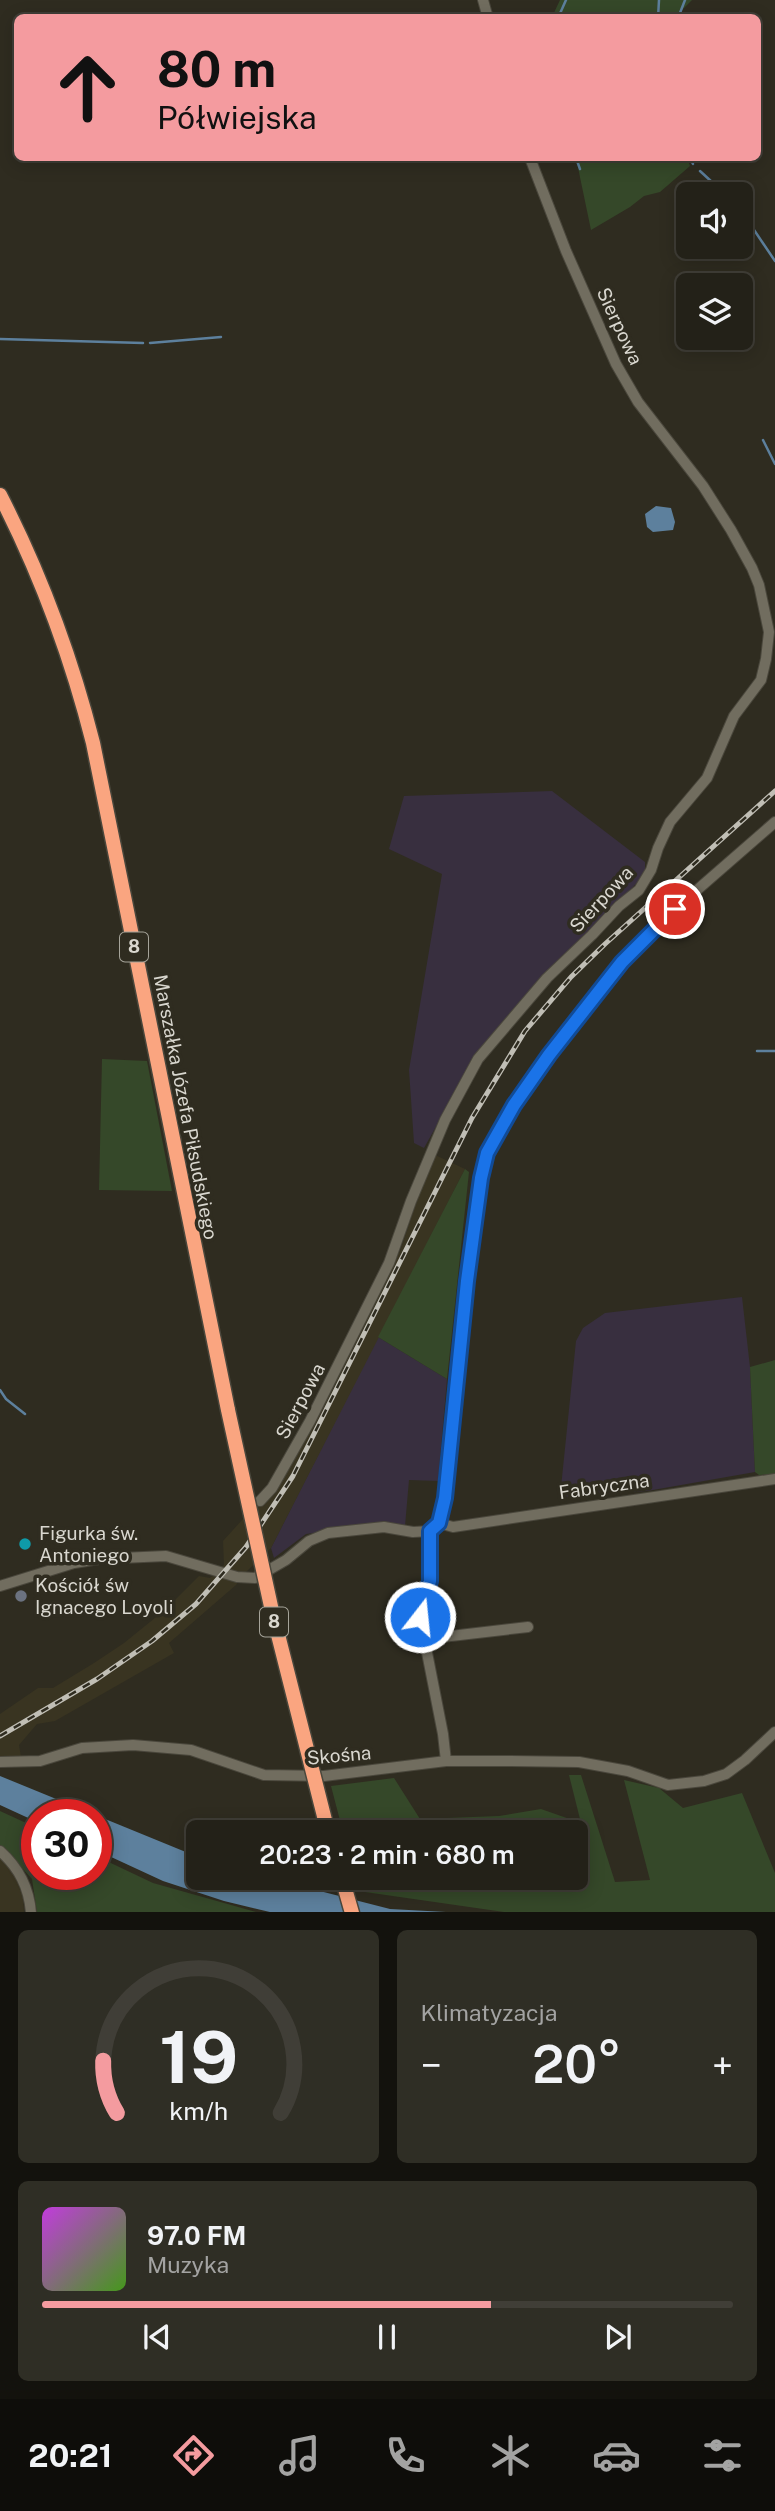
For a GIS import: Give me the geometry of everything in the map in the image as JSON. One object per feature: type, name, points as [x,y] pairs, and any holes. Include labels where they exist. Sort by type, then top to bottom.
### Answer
[{"type":"highway","name":"Marszałka Józefa Piłsudskiego","points":[[0,495],[47,597],[69,656],[86,718],[271,1611],[325,1820]]},
{"type":"highway","points":[[345,1890],[352,1912]]},
{"type":"street","name":"Sierpowa","points":[[260,1501],[272,1488],[310,1421],[389,1263],[411,1201],[445,1120],[478,1059],[547,978],[592,936],[619,906],[639,890],[651,870],[670,822],[706,778],[734,716],[761,680],[766,659],[769,632],[759,585],[752,568],[703,486],[638,402],[616,363],[566,251],[531,161]]},
{"type":"street","points":[[0,1586],[74,1563],[166,1556],[237,1577],[255,1578],[278,1566],[310,1541],[328,1533],[384,1527],[414,1532],[430,1531],[439,1523],[445,1498],[467,1281],[487,1153],[514,1105],[549,1055],[622,962],[658,924],[775,822]]},
{"type":"street","name":"Fabryczna","points":[[439,1523],[453,1527],[775,1479]]},
{"type":"street","points":[[430,1531],[430,1581],[420,1617],[446,1761]]},
{"type":"street","points":[[425,1639],[528,1627]]},
{"type":"street","name":"Skośna","points":[[0,1762],[40,1761],[82,1748],[133,1745],[191,1750],[264,1775],[324,1776],[446,1761],[579,1762],[628,1771],[668,1784],[684,1784],[726,1774],[746,1760],[775,1732]]},
{"type":"street","points":[[0,1851],[23,1878],[31,1912]]},
{"type":"shaded area","points":[[552,791],[645,862],[645,874],[475,1057],[424,1148],[414,1143],[409,1070],[442,874],[389,849],[404,796]]},
{"type":"shaded area","points":[[433,1154],[465,1169],[271,1548],[236,1585],[169,1643],[174,1653],[55,1721],[37,1724],[19,1745],[21,1757],[0,1756],[0,1714],[38,1688],[53,1688],[94,1663],[166,1609],[199,1576],[210,1578],[224,1565],[223,1541],[274,1491],[400,1251]]},
{"type":"shaded area","points":[[742,1297],[750,1367],[755,1472],[647,1491],[560,1497],[576,1341],[583,1328],[605,1313]]},
{"type":"shaded area","points":[[378,1337],[447,1379],[438,1481],[409,1480],[405,1526],[377,1524],[306,1534],[274,1558],[271,1548]]},
{"type":"shaded area","points":[[0,1857],[14,1874],[23,1897],[24,1912],[0,1912]]},
{"type":"green space","points":[[560,0],[692,0],[678,14],[553,14]]},
{"type":"green space","points":[[577,161],[688,161],[690,166],[660,192],[644,196],[591,230]]},
{"type":"green space","points":[[102,1059],[147,1061],[172,1191],[99,1190]]},
{"type":"green space","points":[[465,1169],[469,1172],[447,1379],[378,1337]]},
{"type":"green space","points":[[775,1360],[775,1474],[759,1475],[755,1472],[750,1367]]},
{"type":"green space","points":[[569,1775],[581,1775],[615,1882],[650,1880],[624,1780],[659,1788],[683,1808],[742,1793],[775,1873],[775,1912],[504,1912],[358,1891],[588,1890],[588,1820],[580,1820]]},
{"type":"green space","points":[[394,1778],[420,1819],[499,1816],[541,1809],[572,1820],[340,1820],[331,1786]]},
{"type":"green space","points":[[0,1811],[21,1821],[21,1867],[0,1846]]},
{"type":"green space","points":[[112,1864],[153,1883],[256,1912],[37,1912],[34,1890],[112,1890]]},
{"type":"water","points":[[656,506],[671,508],[675,522],[673,530],[653,532],[647,527],[645,514]]},
{"type":"water","points":[[0,1776],[56,1799],[21,1799],[21,1815],[0,1805]]},
{"type":"water","points":[[112,1822],[186,1852],[186,1889],[112,1857]]},
{"type":"water","points":[[190,1890],[316,1890],[390,1909],[446,1912],[270,1912]]},
{"type":"waterway","points":[[560,14],[566,0]]},
{"type":"waterway","points":[[658,14],[659,0]]},
{"type":"waterway","points":[[680,14],[685,0]]},
{"type":"waterway","points":[[577,161],[580,169]]},
{"type":"waterway","points":[[700,171],[712,182]]},
{"type":"waterway","points":[[753,228],[775,261]]},
{"type":"waterway","points":[[150,343],[221,337]]},
{"type":"waterway","points":[[0,339],[143,343]]},
{"type":"waterway","points":[[763,440],[775,464]]},
{"type":"waterway","points":[[757,1051],[775,1051]]},
{"type":"waterway","points":[[0,1390],[6,1399],[25,1414]]},
{"type":"railway","points":[[0,1736],[97,1679],[152,1641],[196,1604],[246,1547],[293,1476],[472,1118],[525,1031],[571,977],[605,944],[775,791]]},
{"type":"place","name":"Figurka św. Antoniego","points":[[25,1544]]},
{"type":"place","name":"Kościół św Ignacego Loyoli","points":[[21,1596]]},
{"type":"route","points":[[420,1617],[430,1581],[430,1531],[439,1523],[445,1498],[467,1281],[487,1153],[514,1105],[549,1055],[622,962],[675,909]]}]
